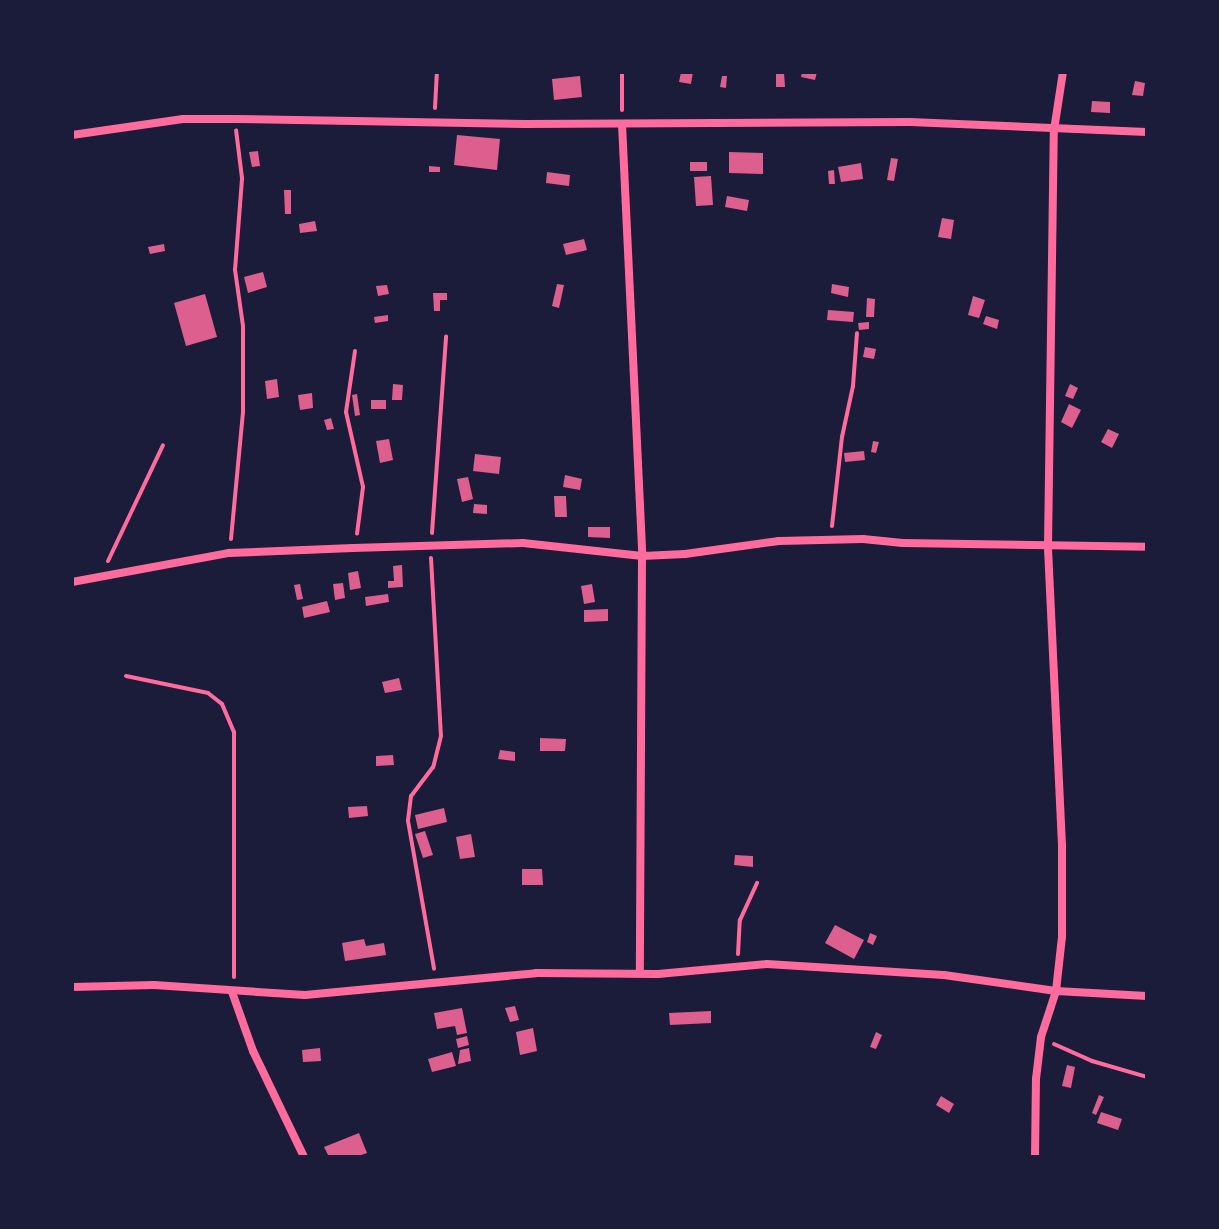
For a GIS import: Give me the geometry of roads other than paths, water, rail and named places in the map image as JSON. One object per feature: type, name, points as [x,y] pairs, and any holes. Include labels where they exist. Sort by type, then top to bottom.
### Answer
[{"type":"street","points":[[1035,1157],[1033,1134],[1041,1037],[1056,991],[1062,937],[1062,845],[1048,546],[1054,130],[1063,72]]},
{"type":"street","points":[[72,135],[183,119],[622,124],[910,122],[1147,132]]},
{"type":"street","points":[[622,124],[642,556],[640,973]]},
{"type":"street","points":[[72,582],[102,574],[229,553],[353,548],[523,543],[642,556],[685,554],[779,541],[830,540],[1147,547]]},
{"type":"street","points":[[72,987],[154,985],[305,995],[536,973],[640,973],[739,964],[813,964],[944,975],[1056,991],[1147,996]]},
{"type":"street","points":[[232,992],[253,1051],[304,1157]]}]
